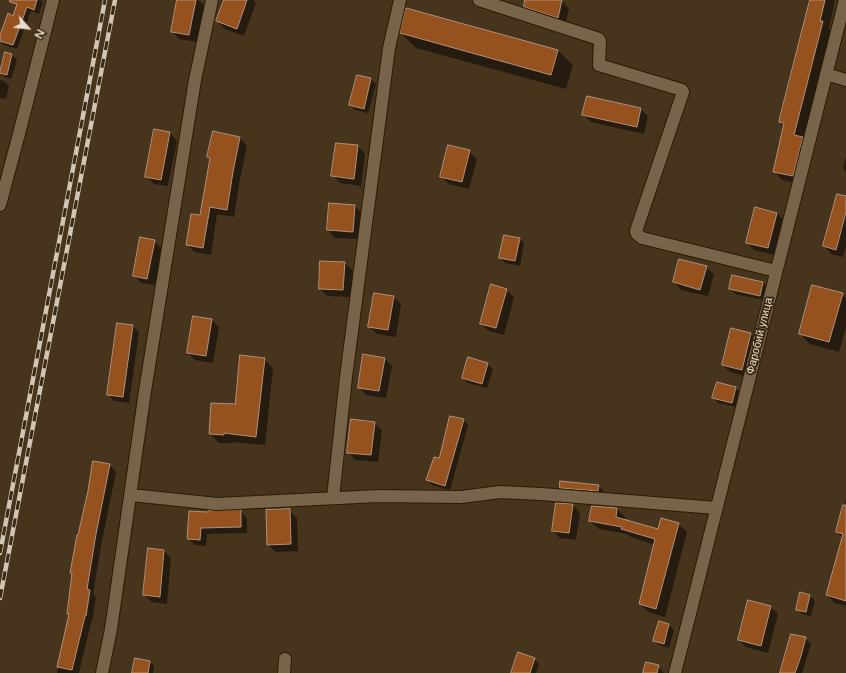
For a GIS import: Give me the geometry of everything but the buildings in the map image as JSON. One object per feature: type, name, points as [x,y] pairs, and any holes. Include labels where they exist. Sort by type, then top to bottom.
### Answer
[{"type":"street","points":[[0,206],[53,0]]},
{"type":"street","points":[[102,673],[111,629],[145,391],[195,80],[212,0]]},
{"type":"street","points":[[333,498],[346,377],[386,70],[389,48],[400,0]]},
{"type":"street","points":[[479,0],[599,39],[598,62],[601,66],[682,90],[683,92],[636,231],[637,234],[642,238],[776,271]]},
{"type":"street","name":"Фаробий улица","points":[[675,673],[845,0]]},
{"type":"street","points":[[826,74],[846,80]]},
{"type":"street","points":[[131,495],[217,504],[379,496],[461,497],[500,492],[716,508]]},
{"type":"street","points":[[284,673],[285,659]]},
{"type":"railway","points":[[0,553],[105,0]]},
{"type":"railway","points":[[0,598],[115,0]]}]
